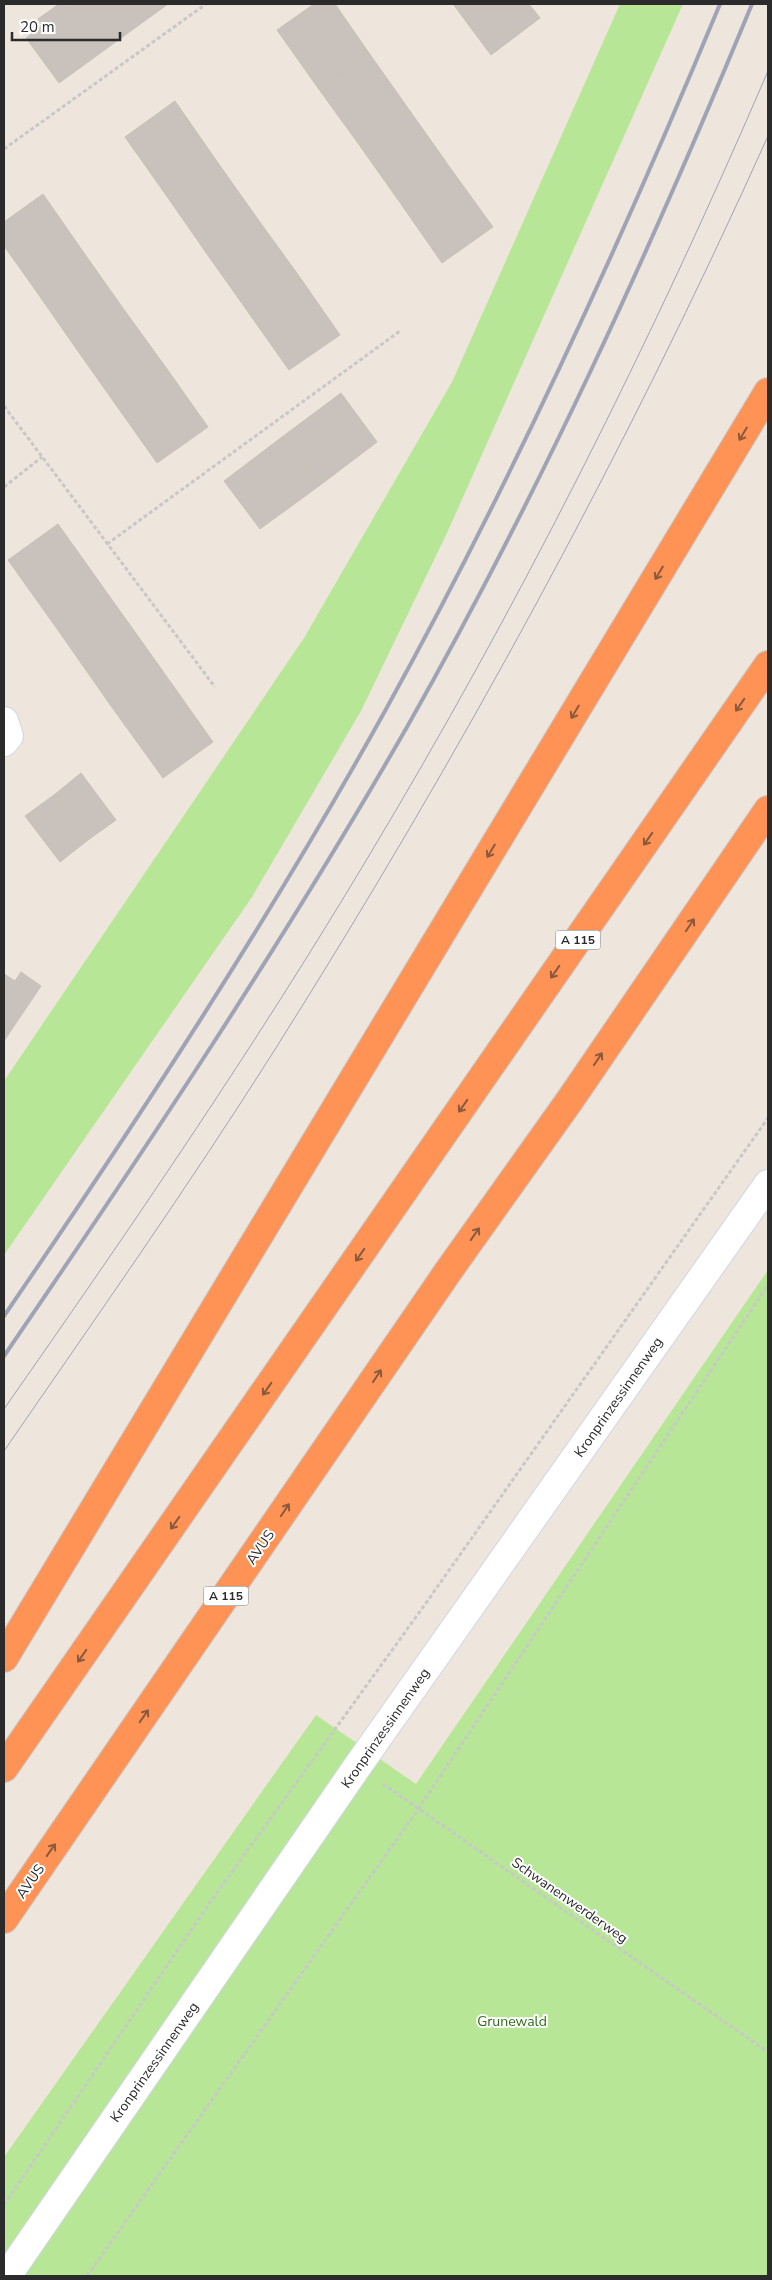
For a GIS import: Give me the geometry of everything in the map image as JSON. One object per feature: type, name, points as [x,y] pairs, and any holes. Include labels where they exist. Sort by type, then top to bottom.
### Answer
[{"type":"highway","points":[[4,1658],[768,392]]},
{"type":"highway","name":"A 115","points":[[4,1768],[768,665]]},
{"type":"highway","name":"AVUS","points":[[4,1919],[447,1273],[570,1100],[768,810]]},
{"type":"street","name":"Kronprinzessinnenweg","points":[[6,2276],[357,1767],[768,1184]]},
{"type":"path","points":[[4,150],[206,4]]},
{"type":"path","points":[[107,544],[400,331]]},
{"type":"path","points":[[4,406],[215,688]]},
{"type":"path","points":[[4,487],[42,457]]},
{"type":"path","points":[[4,2205],[211,1901],[421,1610],[768,1118]]},
{"type":"path","points":[[87,2276],[419,1808],[768,1285]]},
{"type":"path","name":"Schwanenwerderweg","points":[[357,1767],[419,1808],[768,2052]]},
{"type":"green space","points":[[620,4],[683,4],[447,533],[361,711],[252,897],[4,1255],[4,1081],[304,638],[452,382]]},
{"type":"green space","name":"Grunewald","points":[[768,1270],[768,2276],[4,2276],[4,2157],[316,1715],[416,1784]]},
{"type":"building","points":[[59,4],[67,4],[68,6],[72,4],[168,4],[59,83],[26,38],[42,25],[38,19]]},
{"type":"building","points":[[314,4],[335,4],[369,53],[318,88],[277,30]]},
{"type":"building","points":[[453,4],[529,4],[540,18],[491,55]]},
{"type":"building","points":[[369,53],[410,111],[360,146],[318,88]]},
{"type":"building","points":[[175,101],[216,160],[166,195],[125,137]]},
{"type":"building","points":[[410,111],[451,169],[401,204],[360,146]]},
{"type":"building","points":[[216,160],[257,218],[207,254],[166,195]]},
{"type":"building","points":[[451,169],[493,227],[442,263],[401,204]]},
{"type":"building","points":[[43,194],[84,253],[34,288],[4,246],[4,222]]},
{"type":"building","points":[[257,218],[299,276],[248,312],[207,254]]},
{"type":"building","points":[[84,253],[125,311],[75,347],[34,288]]},
{"type":"building","points":[[299,276],[340,335],[289,370],[248,312]]},
{"type":"building","points":[[125,311],[167,369],[116,405],[75,347]]},
{"type":"building","points":[[167,369],[208,427],[157,463],[116,405]]},
{"type":"building","points":[[341,393],[377,442],[319,486],[282,437]]},
{"type":"building","points":[[282,437],[319,486],[260,529],[224,481]]},
{"type":"building","points":[[58,524],[110,597],[60,633],[8,560]]},
{"type":"building","points":[[110,597],[162,670],[111,706],[60,633]]},
{"type":"building","points":[[162,670],[213,742],[163,778],[111,706]]},
{"type":"building","points":[[81,773],[116,820],[88,840],[54,795]]},
{"type":"building","points":[[54,795],[88,840],[60,862],[25,816]]},
{"type":"building","points":[[21,972],[41,986],[4,1041],[4,974],[15,981]]},
{"type":"tram line","points":[[4,1409],[98,1274],[236,1069],[324,930],[423,764],[530,570],[581,471],[678,272],[768,71]]},
{"type":"tram line","points":[[4,1451],[141,1253],[241,1102],[343,941],[409,829],[474,716],[598,487],[714,254],[768,136]]},
{"type":"railway","points":[[4,1316],[153,1094],[249,943],[385,711],[520,451],[643,184],[720,4]]},
{"type":"railway","points":[[4,1356],[161,1123],[262,967],[360,808],[456,639],[591,371],[674,188],[752,4]]}]
